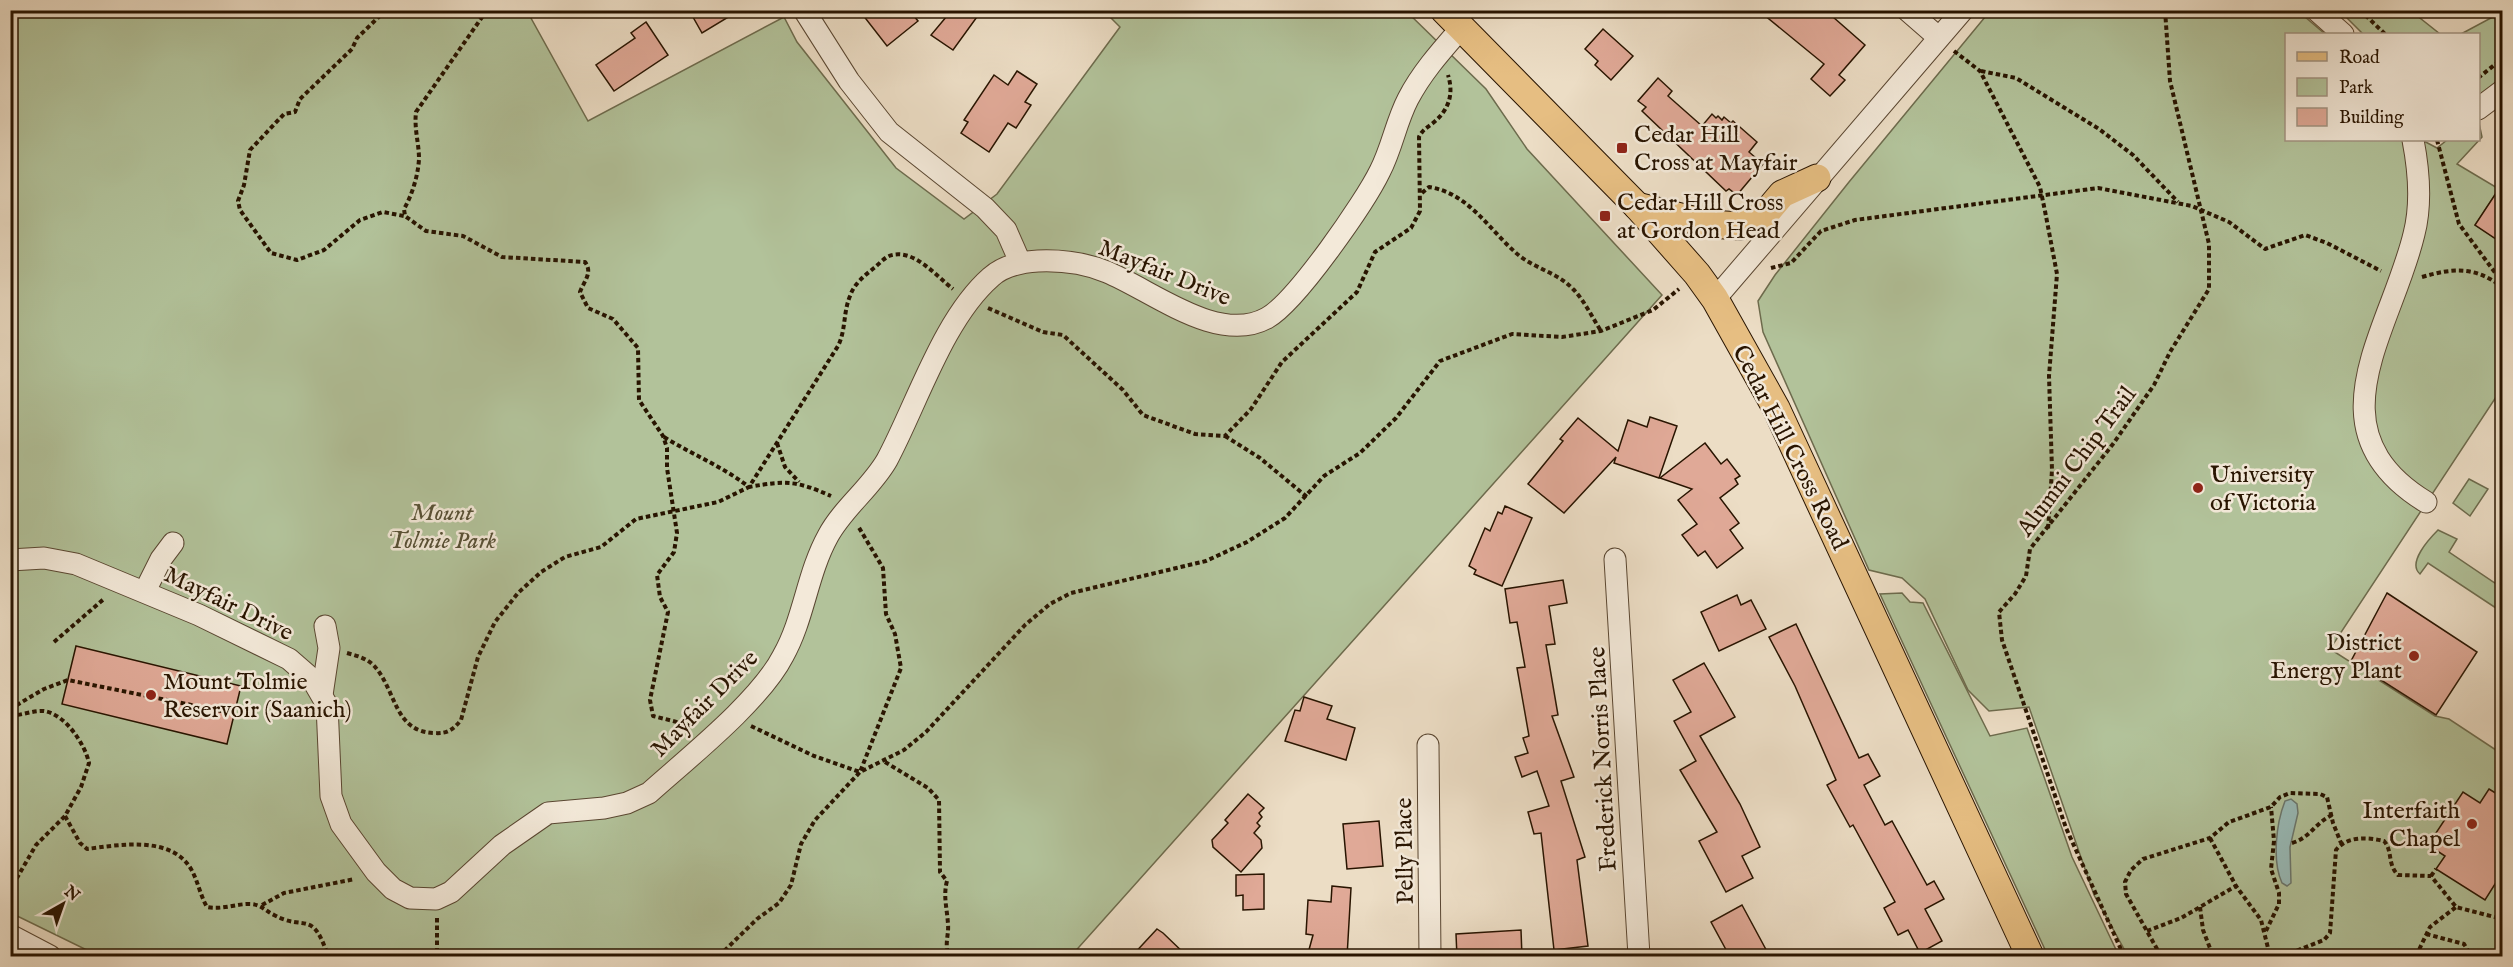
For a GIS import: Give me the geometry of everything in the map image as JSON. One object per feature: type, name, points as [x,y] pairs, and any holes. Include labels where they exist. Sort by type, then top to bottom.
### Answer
[{"type":"main road","name":"Cedar Hill Cross Road","points":[[1453,19],[1636,206],[1697,273],[1715,299],[1776,408],[2030,957]]},
{"type":"main road","points":[[1636,206],[1709,224],[1741,226],[1766,213],[1782,194],[1817,178]]},
{"type":"street","points":[[804,10],[849,81],[888,132],[985,208],[1006,230],[1020,262]]},
{"type":"street","points":[[1907,10],[1938,37]]},
{"type":"street","points":[[1715,299],[1738,275],[1817,178],[1963,10]]},
{"type":"street","points":[[2319,12],[2342,33]]},
{"type":"street","name":"Mayfair Drive","points":[[10,560],[55,560],[76,564],[145,591],[249,638],[289,659],[312,679],[322,694],[329,714],[329,780],[335,810],[347,835],[376,872],[393,889],[410,898],[436,899],[470,876],[521,829],[548,813],[604,808],[627,803],[649,793],[755,693],[783,658],[791,641],[815,563],[830,532],[885,462],[956,320],[971,298],[994,273],[1020,262],[1061,260],[1105,271],[1202,319],[1226,326],[1247,325],[1269,317],[1288,301],[1314,269],[1381,170],[1399,117],[1410,96],[1441,51],[1453,19]]},
{"type":"street","points":[[2480,108],[2502,91]]},
{"type":"street","points":[[2413,141],[2418,161],[2419,210],[2398,284],[2370,358],[2364,388],[2365,422],[2373,448],[2387,471],[2399,484],[2426,502]]},
{"type":"street","points":[[145,591],[161,559],[173,543]]},
{"type":"street","name":"Frederick Norris Place","points":[[1615,559],[1639,957]]},
{"type":"street","points":[[322,694],[328,648],[325,626]]},
{"type":"street","name":"Pelly Place","points":[[1428,745],[1430,957]]},
{"type":"street","points":[[10,935],[50,957]]},
{"type":"path","points":[[386,10],[357,38],[352,49],[300,99],[295,112],[284,114],[250,150],[244,185],[238,201],[240,210],[271,253],[291,259],[324,250],[360,220],[383,212],[405,216],[426,231],[463,236],[502,257],[585,262],[589,270],[588,278],[580,292],[588,308],[613,319],[638,348],[639,400],[663,436],[667,448],[667,468],[678,533],[674,552],[657,575],[660,597],[668,612],[650,700],[653,716],[714,733]]},
{"type":"path","points":[[405,216],[404,209],[412,196],[419,160],[414,126],[416,112],[487,10]]},
{"type":"path","name":"Alumni Chip Trail","points":[[2124,957],[2066,828],[2002,640],[1999,612],[2026,576],[2030,549],[2048,530],[2154,385],[2170,352],[2209,289],[2209,244],[2170,81],[2165,10]]},
{"type":"path","points":[[2360,10],[2384,33]]},
{"type":"path","points":[[1938,37],[1980,71],[2040,187],[2057,274],[2049,376],[2052,470],[2048,530]]},
{"type":"path","points":[[1419,136],[1423,129],[1434,122],[1446,107],[1453,91],[1441,51]]},
{"type":"path","points":[[2480,76],[2502,59]]},
{"type":"path","points":[[1980,71],[2016,78],[2099,129],[2133,154],[2179,203]]},
{"type":"path","points":[[2438,141],[2459,224],[2502,282]]},
{"type":"path","points":[[1422,192],[1429,188],[1445,190],[1463,201],[1515,253],[1558,276],[1574,290],[1601,331]]},
{"type":"path","points":[[1738,275],[1791,263],[1821,231],[1855,220],[2098,188],[2202,209],[2229,222],[2265,249],[2305,235],[2327,243],[2389,274],[2398,284],[2451,268],[2489,277],[2502,287]]},
{"type":"path","points":[[719,957],[757,919],[779,903],[791,885],[801,843],[815,820],[860,772],[885,762],[926,732],[1025,626],[1050,604],[1071,593],[1206,561],[1247,542],[1285,518],[1307,497],[1324,476],[1360,453],[1396,418],[1440,361],[1512,334],[1562,337],[1601,331],[1653,310],[1697,273]]},
{"type":"path","points":[[1226,436],[1260,458],[1307,497]]},
{"type":"path","points":[[777,443],[785,467],[799,483]]},
{"type":"path","points":[[54,642],[93,611],[112,591],[116,579]]},
{"type":"path","points":[[10,709],[44,689],[68,680],[226,712]]},
{"type":"path","points":[[10,715],[44,711],[54,715],[80,738],[87,750],[89,763],[81,787],[65,816],[36,845],[10,890]]},
{"type":"path","points":[[885,762],[928,788],[939,800],[940,872],[947,881],[944,892],[948,925],[946,949],[949,957]]},
{"type":"path","points":[[2161,957],[2126,894],[2125,882],[2131,870],[2143,859],[2210,838],[2229,822],[2271,807],[2280,797],[2290,793],[2320,794],[2327,797],[2341,843]]},
{"type":"path","points":[[2265,931],[2279,904],[2279,893],[2271,869],[2274,841],[2271,807]]},
{"type":"path","points":[[2292,843],[2305,839],[2321,820],[2332,815]]},
{"type":"path","points":[[65,816],[80,843],[87,849],[128,844],[158,848],[175,854],[190,867],[207,908],[262,905],[284,893],[337,884],[376,872]]},
{"type":"path","points":[[2210,838],[2236,886],[2261,920],[2270,957]]},
{"type":"path","points":[[2283,957],[2324,940],[2330,933],[2332,867],[2336,850],[2341,843],[2354,839],[2384,841],[2388,846],[2392,869],[2398,875],[2422,873],[2431,876],[2456,907],[2502,919]]},
{"type":"path","points":[[2431,876],[2436,869]]},
{"type":"path","points":[[2147,932],[2181,918],[2236,886]]},
{"type":"path","points":[[436,899],[438,957]]},
{"type":"path","points":[[262,905],[274,915],[306,922],[316,930],[328,957]]},
{"type":"path","points":[[2200,907],[2203,930],[2213,957]]},
{"type":"path","points":[[2416,957],[2426,934],[2439,919],[2456,907]]},
{"type":"path","points":[[2426,934],[2464,944],[2471,957]]},
{"type":"green space","name":"Mount Tolmie Park","points":[[10,11],[527,11],[588,121],[784,17],[797,42],[896,168],[964,219],[997,194],[1120,27],[1104,11],[1406,11],[1486,89],[1527,149],[1662,295],[1071,956],[99,956],[11,913]]},
{"type":"green space","name":"University of Victoria","points":[[1990,11],[2298,11],[2324,33],[2285,33],[2285,141],[2424,141],[2437,148],[2446,141],[2478,141],[2457,164],[2499,189],[2475,225],[2502,243],[2502,338],[2500,348],[2502,388],[2330,649],[2435,716],[2449,719],[2502,754],[2502,956],[2128,956],[2094,895],[2029,707],[1989,711],[1968,690],[1925,599],[1902,578],[1869,570],[1763,332],[1758,301],[1775,275]]},
{"type":"green space","points":[[2340,11],[2411,11],[2439,33],[2362,33]]},
{"type":"green space","points":[[2502,12],[2502,77],[2480,95],[2480,33],[2463,33]]},
{"type":"green space","points":[[2469,479],[2488,489],[2470,516],[2453,503]]},
{"type":"green space","points":[[2438,530],[2457,539],[2449,552],[2502,588],[2502,612],[2428,563],[2420,574],[2416,564],[2418,558],[2425,545]]},
{"type":"green space","points":[[1902,593],[1910,602],[1923,603],[1990,736],[2027,728],[2072,857],[2119,956],[2048,956],[1880,594]]},
{"type":"water","points":[[2291,799],[2297,804],[2298,813],[2290,847],[2291,883],[2287,886],[2282,883],[2279,874],[2276,842],[2285,801]]},
{"type":"building","points":[[689,10],[740,10],[702,33]]},
{"type":"building","points":[[859,10],[909,10],[918,21],[887,46]]},
{"type":"building","points":[[952,10],[982,10],[953,50],[931,35]]},
{"type":"building","points":[[1758,10],[1825,10],[1865,45],[1839,75],[1845,80],[1830,96],[1811,79],[1824,64]]},
{"type":"building","points":[[646,22],[668,55],[614,91],[596,65],[635,38],[631,33]]},
{"type":"building","points":[[1603,29],[1633,56],[1611,80],[1595,65],[1598,61],[1585,49]]},
{"type":"building","points":[[1017,71],[1037,84],[1025,102],[1031,105],[1016,128],[1008,123],[989,152],[961,133],[968,122],[964,120],[994,75],[1008,85]]},
{"type":"building","points":[[1658,78],[1672,91],[1668,96],[1702,126],[1712,114],[1722,120],[1724,117],[1731,123],[1733,121],[1757,142],[1749,152],[1763,164],[1737,195],[1729,189],[1726,191],[1642,111],[1646,107],[1638,101]]},
{"type":"building","points":[[2502,184],[2502,243],[2475,225]]},
{"type":"building","points":[[1650,417],[1677,426],[1659,478],[1614,463],[1616,457],[1564,513],[1528,484],[1563,441],[1560,439],[1578,418],[1618,451],[1628,420],[1647,427]]},
{"type":"building","points":[[1705,443],[1721,464],[1727,459],[1740,476],[1735,479],[1738,484],[1720,498],[1739,523],[1730,530],[1743,548],[1717,568],[1705,551],[1698,556],[1682,535],[1697,524],[1678,500],[1692,489],[1660,478]]},
{"type":"building","points":[[1505,506],[1532,518],[1502,586],[1474,574],[1476,570],[1469,566],[1485,528],[1490,531],[1498,512],[1502,514]]},
{"type":"building","points":[[1563,580],[1567,603],[1549,606],[1555,644],[1546,645],[1558,715],[1552,716],[1574,777],[1561,781],[1585,857],[1577,860],[1588,946],[1554,950],[1541,833],[1534,834],[1528,812],[1549,806],[1537,771],[1522,777],[1515,757],[1528,753],[1523,738],[1529,736],[1517,668],[1525,667],[1517,622],[1510,623],[1505,589]]},
{"type":"building","name":"District Energy Plant","points":[[2387,593],[2477,652],[2436,715],[2351,661]]},
{"type":"building","points":[[1737,595],[1741,605],[1751,600],[1766,629],[1719,651],[1701,612]]},
{"type":"building","points":[[1796,624],[1859,758],[1868,754],[1880,776],[1864,785],[1885,825],[1892,821],[1927,885],[1934,881],[1944,899],[1925,909],[1942,941],[1920,953],[1908,930],[1898,935],[1884,908],[1895,902],[1853,825],[1850,827],[1827,785],[1836,780],[1795,686],[1769,637]]},
{"type":"building","name":"Mount Tolmie Reservoir (Saanich)","points":[[76,646],[241,686],[227,744],[62,704]]},
{"type":"building","points":[[1704,663],[1735,717],[1700,736],[1740,804],[1760,847],[1742,856],[1753,878],[1726,892],[1699,841],[1717,832],[1680,770],[1696,761],[1674,721],[1691,712],[1673,680]]},
{"type":"building","points":[[1304,697],[1332,706],[1327,719],[1355,728],[1346,760],[1285,741],[1295,710],[1300,711]]},
{"type":"building","name":"Interfaith Chapel","points":[[2489,789],[2502,797],[2502,873],[2485,900],[2436,869],[2445,856],[2428,845],[2463,792],[2480,803]]},
{"type":"building","points":[[1248,794],[1264,808],[1259,813],[1262,817],[1257,823],[1260,826],[1254,833],[1261,840],[1262,848],[1241,872],[1213,847],[1212,840],[1228,823],[1225,820]]},
{"type":"building","points":[[1379,821],[1383,866],[1347,869],[1343,824]]},
{"type":"building","points":[[1264,874],[1264,909],[1243,910],[1243,895],[1236,896],[1236,875]]},
{"type":"building","points":[[1332,886],[1351,888],[1347,957],[1307,957],[1313,935],[1306,934],[1308,900],[1331,902]]},
{"type":"building","points":[[1742,905],[1770,957],[1730,957],[1711,922]]},
{"type":"building","points":[[1157,929],[1163,933],[1188,957],[1131,957]]},
{"type":"building","points":[[1521,930],[1522,957],[1457,957],[1456,934]]},
{"type":"place","name":"Cedar Hill Cross at Mayfair","points":[[1622,148]]},
{"type":"place","name":"Cedar Hill Cross at Gordon Head","points":[[1605,216]]},
{"type":"place","name":"University of Victoria","points":[[2198,488]]},
{"type":"place","name":"District Energy Plant","points":[[2414,656]]},
{"type":"place","name":"Mount Tolmie Reservoir (Saanich)","points":[[151,695]]},
{"type":"place","name":"Interfaith Chapel","points":[[2472,824]]}]
